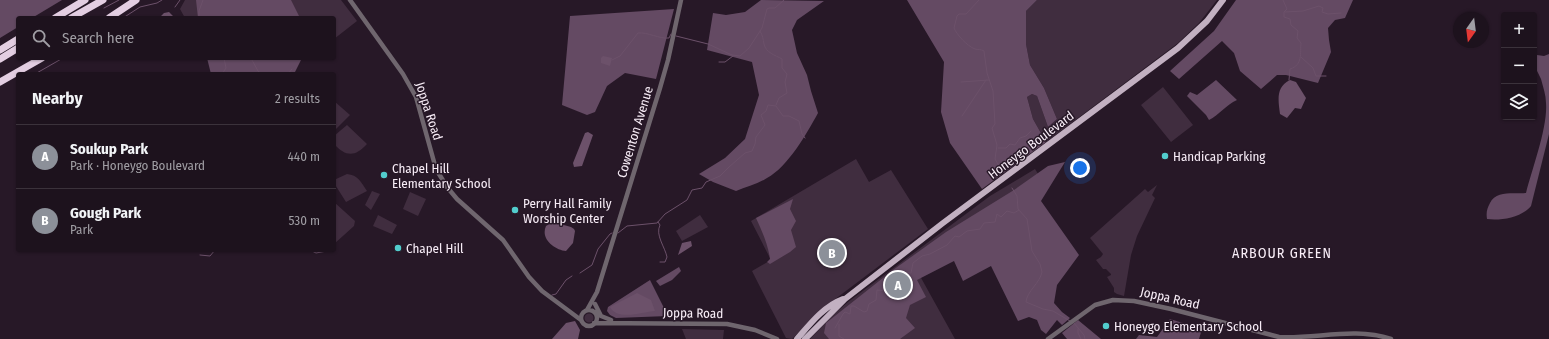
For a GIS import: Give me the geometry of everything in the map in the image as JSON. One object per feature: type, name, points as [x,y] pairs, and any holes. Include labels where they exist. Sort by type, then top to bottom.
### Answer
[{"type":"highway","points":[[58,16],[85,0]]},
{"type":"highway","points":[[75,16],[103,0]]},
{"type":"highway","points":[[112,16],[136,0]]},
{"type":"highway","points":[[0,50],[16,40]]},
{"type":"highway","points":[[0,59],[16,49]]},
{"type":"highway","points":[[18,72],[38,60]]},
{"type":"highway","points":[[0,82],[16,73]]},
{"type":"main road","name":"Honeygo Boulevard","points":[[805,339],[845,299],[943,223],[1178,48],[1207,21],[1223,0]]},
{"type":"main road","name":"Honeygo Boulevard","points":[[797,339],[822,313],[836,302],[845,299]]},
{"type":"street","name":"Joppa Road","points":[[350,0],[404,74],[410,85],[416,97],[433,162],[447,187],[457,199],[503,240],[535,284],[550,299],[570,311],[587,325],[606,322],[727,324],[755,330],[777,339]]},
{"type":"street","name":"Cowenton Avenue","points":[[585,311],[596,292],[664,74],[681,0]]},
{"type":"street","name":"Cowenton Avenue","points":[[595,314],[596,292]]},
{"type":"street","name":"Joppa Road","points":[[1048,339],[1101,302],[1120,300],[1171,309],[1279,337],[1297,338],[1356,333],[1391,339]]},
{"type":"street","points":[[595,304],[599,313],[603,317],[610,320],[621,321],[622,323]]},
{"type":"street","name":"Joppa Road","points":[[570,311],[585,311],[595,314],[606,322]]},
{"type":"street","points":[[581,320],[585,311]]},
{"type":"street","points":[[594,323],[595,314]]},
{"type":"shaded area","points":[[0,0],[62,0],[35,16],[16,16],[16,28],[0,38]]},
{"type":"shaded area","points":[[185,0],[208,0],[217,16],[184,16],[180,9]]},
{"type":"shaded area","points":[[196,0],[291,0],[299,16],[198,16]]},
{"type":"shaded area","points":[[254,0],[341,0],[357,21],[336,37],[336,16],[233,16]]},
{"type":"shaded area","points":[[761,0],[824,1],[797,20],[792,30],[797,53],[807,75],[818,113],[796,149],[775,173],[756,184],[736,191],[713,182],[699,174],[725,158],[745,139],[759,95],[752,62],[707,50],[713,13],[726,15],[745,12]]},
{"type":"shaded area","points":[[907,0],[1037,0],[1026,11],[1026,44],[1030,65],[1044,88],[1057,119],[1048,127],[1037,96],[1032,94],[1027,97],[1033,119],[1046,142],[982,189],[950,143],[941,112],[944,62]]},
{"type":"shaded area","points":[[1037,0],[1217,0],[1199,23],[1178,43],[1046,142],[1033,119],[1027,97],[1032,94],[1037,96],[1048,127],[1057,119],[1044,88],[1030,65],[1026,44],[1026,11]]},
{"type":"shaded area","points":[[1236,0],[1353,0],[1345,18],[1335,20],[1328,28],[1331,52],[1318,83],[1286,75],[1277,75],[1261,89],[1240,71],[1234,53],[1222,41],[1179,79],[1170,71],[1214,31]]},
{"type":"shaded area","points":[[674,9],[656,79],[625,73],[607,86],[595,112],[587,115],[562,105],[570,16]]},
{"type":"shaded area","points":[[169,12],[173,16],[161,16],[164,13]]},
{"type":"shaded area","points":[[1549,54],[1549,134],[1531,206],[1522,213],[1511,217],[1487,219],[1488,207],[1496,196],[1501,194],[1526,193],[1545,124],[1546,100],[1541,79],[1537,71],[1537,55],[1544,56]]},
{"type":"shaded area","points":[[603,56],[612,58],[610,66],[601,63],[601,58]]},
{"type":"shaded area","points":[[208,60],[301,60],[295,72],[210,72]]},
{"type":"shaded area","points":[[1216,80],[1237,100],[1209,120],[1187,96],[1190,92],[1197,95]]},
{"type":"shaded area","points":[[1290,80],[1296,82],[1306,98],[1301,109],[1295,108],[1287,118],[1280,114],[1279,94],[1282,86]]},
{"type":"shaded area","points":[[1163,87],[1193,125],[1171,142],[1141,105]]},
{"type":"shaded area","points":[[336,103],[350,115],[336,129]]},
{"type":"shaded area","points":[[347,125],[367,144],[358,151],[350,154],[336,146],[336,134]]},
{"type":"shaded area","points":[[588,132],[593,135],[582,166],[574,167],[573,163],[585,133]]},
{"type":"shaded area","points":[[856,159],[869,182],[891,170],[928,229],[822,309],[792,339],[786,338],[752,271],[771,260],[751,221]]},
{"type":"shaded area","points":[[1065,162],[1041,201],[1079,255],[1057,285],[1054,303],[1070,318],[1062,325],[1057,320],[1046,334],[1041,330],[1037,320],[1029,317],[1018,321],[991,266],[963,281],[954,261],[917,280],[926,297],[910,305],[906,318],[915,328],[900,339],[829,339],[824,333],[826,323],[893,270],[946,232],[1014,190],[1048,166]]},
{"type":"shaded area","points":[[1035,169],[1043,182],[915,267],[955,339],[810,339],[848,302],[990,196]]},
{"type":"shaded area","points":[[347,174],[357,177],[367,191],[346,202],[336,186],[336,179]]},
{"type":"shaded area","points":[[1157,185],[1152,195],[1155,198],[1137,236],[1131,255],[1124,296],[1117,294],[1114,292],[1114,288],[1107,277],[1111,274],[1106,269],[1103,269],[1096,260],[1103,254],[1090,238],[1145,189],[1148,192]]},
{"type":"shaded area","points":[[372,191],[380,194],[371,210],[365,205]]},
{"type":"shaded area","points":[[410,192],[426,199],[418,216],[403,209]]},
{"type":"shaded area","points":[[793,199],[790,209],[796,221],[791,230],[796,247],[770,264],[767,262],[770,259],[763,233],[756,218]]},
{"type":"shaded area","points":[[336,204],[355,221],[354,226],[336,242]]},
{"type":"shaded area","points":[[378,215],[397,225],[392,234],[373,226]]},
{"type":"shaded area","points":[[700,215],[708,227],[682,241],[676,231]]},
{"type":"shaded area","points":[[553,222],[571,227],[575,231],[573,243],[566,251],[553,246],[545,235],[546,226]]},
{"type":"shaded area","points":[[691,241],[692,246],[678,255],[682,243]]},
{"type":"shaded area","points":[[679,267],[681,271],[672,280],[660,286],[656,281]]},
{"type":"shaded area","points":[[650,280],[668,316],[616,318],[610,315],[607,311],[608,307]]},
{"type":"shaded area","points":[[637,293],[651,300],[655,311],[624,315],[618,314],[610,307]]},
{"type":"shaded area","points":[[589,313],[594,318],[589,323],[584,318]]},
{"type":"shaded area","points":[[1170,319],[1202,329],[1199,339],[1136,339],[1139,335],[1157,337]]},
{"type":"shaded area","points":[[1078,320],[1101,339],[1067,339],[1062,333]]},
{"type":"shaded area","points":[[575,321],[580,330],[578,339],[552,339],[566,323]]},
{"type":"shaded area","points":[[682,329],[724,330],[723,339],[686,339]]},
{"type":"waterway","points":[[104,8],[119,0]]},
{"type":"waterway","points":[[126,16],[140,7],[157,3],[162,0]]},
{"type":"waterway","points":[[175,7],[180,0]]},
{"type":"waterway","points":[[199,16],[199,11],[203,0]]},
{"type":"waterway","points":[[676,36],[708,44],[732,55],[740,56],[749,48],[762,28],[767,9],[775,8],[784,0]]},
{"type":"waterway","points":[[979,0],[966,14],[959,14],[957,16],[954,28],[966,43],[975,49],[984,51],[987,73],[993,91],[995,124],[992,128],[997,145],[995,159],[999,166]]},
{"type":"waterway","points":[[1283,0],[1287,9],[1284,12],[1284,17],[1290,19],[1291,25],[1298,31],[1297,38],[1301,43],[1301,55],[1299,62],[1290,69],[1289,80]]},
{"type":"waterway","points":[[1285,12],[1303,11],[1319,6],[1323,8],[1322,12],[1328,14],[1341,13]]},
{"type":"waterway","points":[[760,31],[765,47],[771,53],[782,59],[782,68],[787,74],[785,82],[787,93],[779,98],[776,105]]},
{"type":"waterway","points":[[612,60],[620,56],[638,33],[665,38],[669,38],[671,34]]},
{"type":"waterway","points":[[719,62],[725,62],[733,56]]},
{"type":"waterway","points":[[1301,57],[1313,68],[1316,76],[1326,76]]},
{"type":"waterway","points":[[38,72],[60,60]]},
{"type":"waterway","points":[[223,72],[226,68],[224,60]]},
{"type":"waterway","points":[[252,60],[259,72]]},
{"type":"waterway","points":[[962,116],[986,80]]},
{"type":"waterway","points":[[961,82],[989,80]]},
{"type":"waterway","points":[[618,233],[627,226],[657,223],[665,214],[687,200],[692,190],[702,188],[706,182],[720,176],[745,153],[752,151],[756,137],[765,125],[761,115],[766,111],[768,105],[776,106],[783,116],[789,116],[799,121],[802,134],[805,138]]},
{"type":"waterway","points":[[998,148],[1006,148],[1010,144],[1015,145],[1020,138],[1026,136],[1031,131]]},
{"type":"waterway","points":[[1012,188],[1017,196],[1018,209],[1027,219],[1032,251],[1040,264],[1042,272],[1026,302],[1043,309],[1053,311],[1070,321]]},
{"type":"waterway","points":[[835,328],[845,312],[850,314],[851,306],[854,306],[864,312],[867,311],[869,304],[876,300],[877,290],[889,291],[891,288],[890,282],[897,283],[900,281],[901,272],[911,273],[913,263],[922,256],[930,254],[947,245],[955,236],[959,237],[967,231],[980,229],[984,223],[995,222],[997,214],[1001,217],[1007,211],[1014,213],[1019,210]]},
{"type":"waterway","points":[[658,222],[660,225],[659,237],[667,257],[665,262],[660,262]]},
{"type":"waterway","points":[[580,273],[592,265],[598,249],[612,233]]},
{"type":"waterway","points":[[200,255],[210,256],[213,252]]},
{"type":"waterway","points":[[314,252],[322,252]]},
{"type":"waterway","points":[[552,295],[556,294],[566,280],[572,276]]},
{"type":"waterway","points":[[1073,322],[1084,335],[1085,339]]},
{"type":"waterway","points":[[839,324],[839,336],[844,339]]},
{"type":"waterway","points":[[1078,329],[1081,339]]},
{"type":"place","name":"Handicap Parking","points":[[1165,156]]},
{"type":"place","name":"Chapel Hill Elementary School","points":[[384,175]]},
{"type":"place","name":"Perry Hall Family Worship Center","points":[[515,210]]},
{"type":"place","name":"Chapel Hill","points":[[398,248]]},
{"type":"place","name":"Gough Park","points":[[832,253]]},
{"type":"place","name":"Soukup Park","points":[[898,285]]},
{"type":"place","name":"Honeygo Elementary School","points":[[1106,326]]},
{"type":"district","name":"ARBOUR GREEN","points":[[1282,253]]}]
